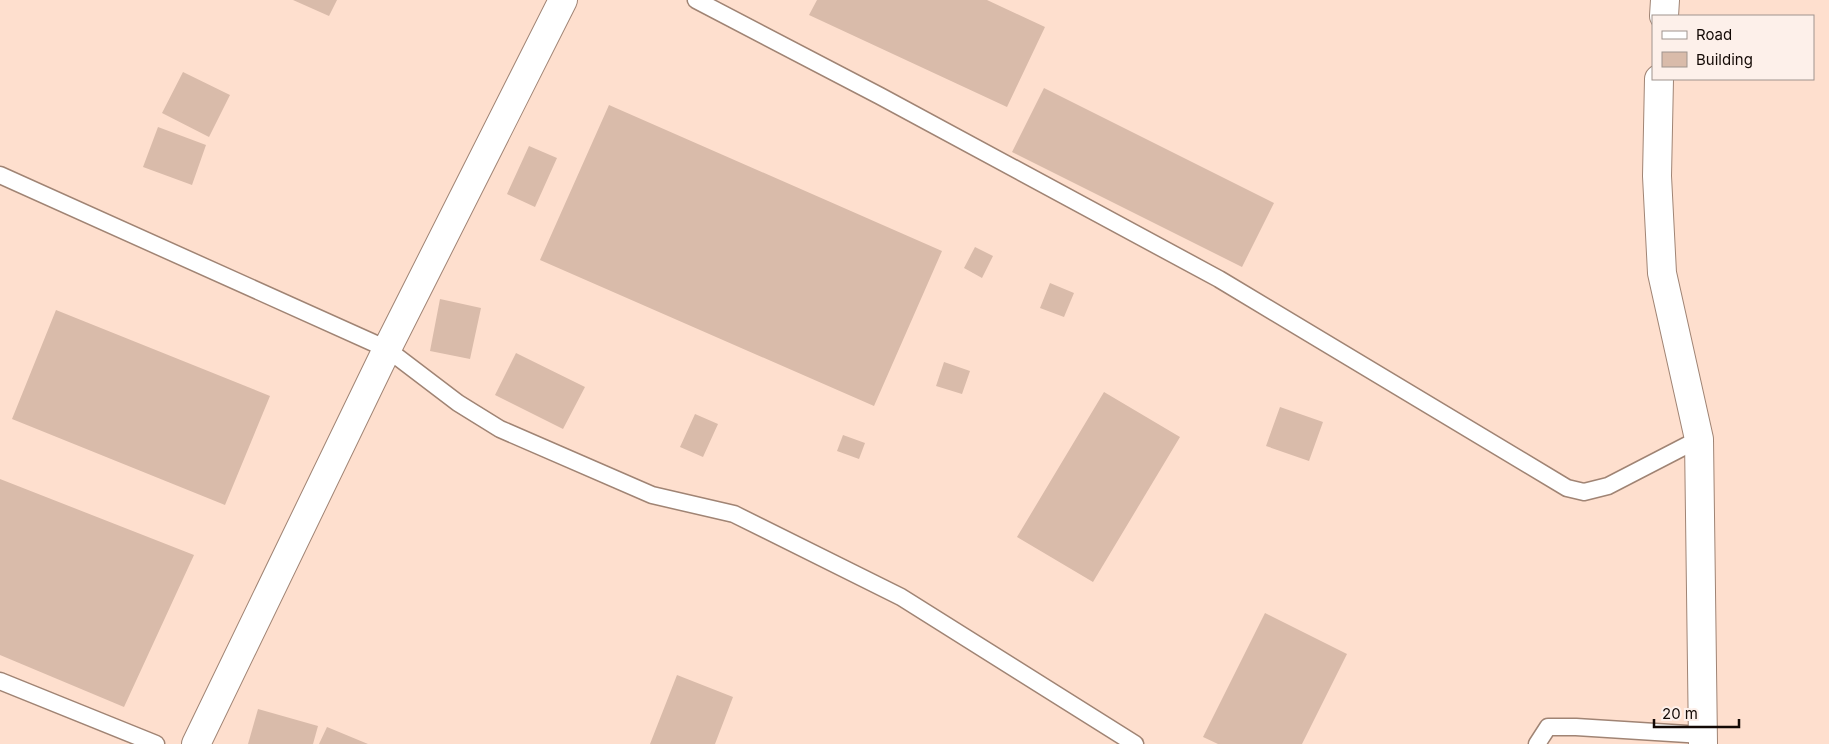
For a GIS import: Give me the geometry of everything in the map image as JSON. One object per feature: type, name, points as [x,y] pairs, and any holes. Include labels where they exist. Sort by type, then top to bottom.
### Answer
[{"type":"street","points":[[196,744],[387,349],[563,0]]},
{"type":"street","points":[[1664,15],[1665,0]]},
{"type":"street","points":[[1659,80],[1657,176],[1662,273],[1699,439],[1703,740]]},
{"type":"lane","points":[[696,0],[880,96],[1219,279],[1567,488],[1584,492],[1608,486],[1699,439]]},
{"type":"lane","points":[[0,175],[387,349],[458,403],[500,429],[652,495],[734,514],[901,597],[1135,744]]},
{"type":"lane","points":[[0,682],[156,744]]},
{"type":"lane","points":[[1537,744],[1548,727],[1576,727],[1703,740]]},
{"type":"building","points":[[293,0],[337,0],[329,16]]},
{"type":"building","points":[[817,0],[987,0],[1045,27],[1007,107],[809,15]]},
{"type":"building","points":[[183,72],[230,95],[209,137],[162,113]]},
{"type":"building","points":[[1044,88],[1274,203],[1242,267],[1012,152]]},
{"type":"building","points":[[609,105],[942,251],[874,406],[540,260]]},
{"type":"building","points":[[158,127],[206,145],[192,185],[143,167]]},
{"type":"building","points":[[529,146],[557,158],[535,207],[507,194]]},
{"type":"building","points":[[975,247],[993,256],[982,278],[964,268]]},
{"type":"building","points":[[1050,283],[1074,293],[1064,317],[1040,308]]},
{"type":"building","points":[[440,299],[481,308],[470,359],[430,351]]},
{"type":"building","points":[[56,310],[270,396],[225,505],[12,419]]},
{"type":"building","points":[[516,353],[585,387],[563,429],[495,395]]},
{"type":"building","points":[[944,362],[970,371],[962,394],[936,386]]},
{"type":"building","points":[[1104,392],[1180,437],[1093,582],[1017,537]]},
{"type":"building","points":[[1280,407],[1323,422],[1309,461],[1266,446]]},
{"type":"building","points":[[695,414],[718,424],[703,457],[680,447]]},
{"type":"building","points":[[843,435],[865,443],[859,459],[837,451]]},
{"type":"building","points":[[0,479],[194,555],[124,707],[0,655]]},
{"type":"building","points":[[1265,613],[1347,654],[1302,744],[1218,744],[1203,737]]},
{"type":"building","points":[[677,675],[733,697],[715,744],[650,744]]},
{"type":"building","points":[[258,709],[318,726],[313,744],[248,744]]},
{"type":"building","points":[[327,727],[368,744],[319,744]]}]
